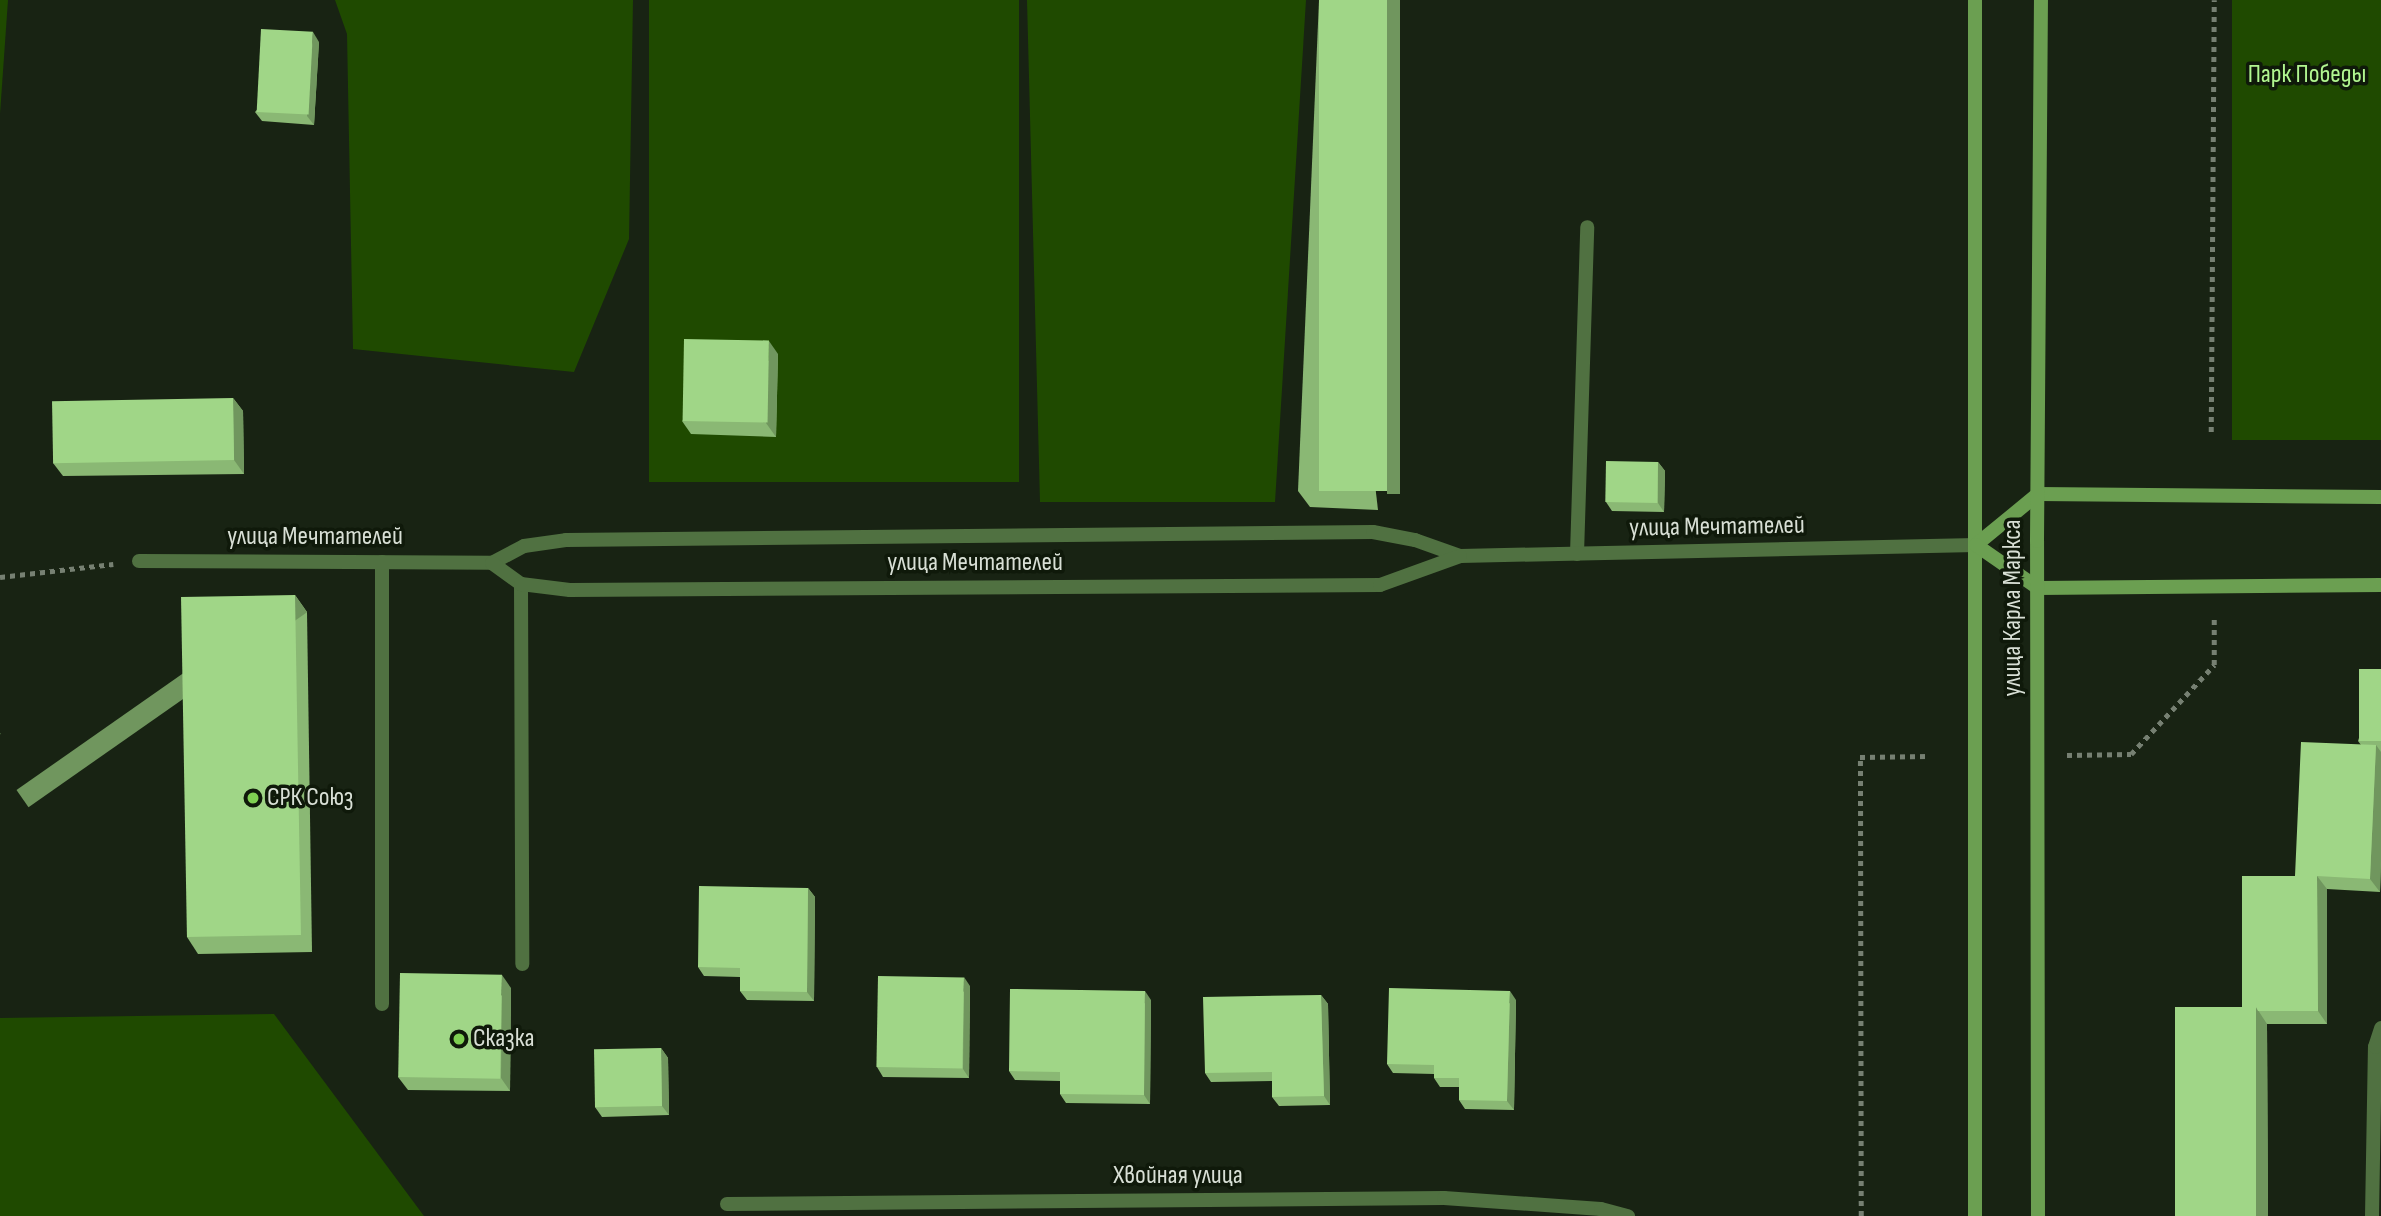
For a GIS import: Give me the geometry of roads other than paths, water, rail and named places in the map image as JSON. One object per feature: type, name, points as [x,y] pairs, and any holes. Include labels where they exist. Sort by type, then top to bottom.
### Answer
[{"type":"main road","name":"улица Карла Маркса","points":[[1975,0],[1975,1216]]},
{"type":"main road","name":"улица Карла Маркса","points":[[2038,1216],[2038,494],[2042,0]]},
{"type":"main road","points":[[2381,497],[2038,494],[1976,545],[2038,588],[2381,585]]},
{"type":"street","points":[[1577,554],[1587,227]]},
{"type":"street","name":"улица Мечтателей","points":[[139,561],[492,563],[524,546],[566,540],[1359,533],[1415,540],[1460,556]]},
{"type":"street","name":"улица Мечтателей","points":[[492,563],[521,584],[570,590],[1380,585],[1460,556],[1976,545]]},
{"type":"street","points":[[382,562],[382,1004]]},
{"type":"street","points":[[521,584],[522,964]]},
{"type":"street","points":[[2372,1216],[2375,1047],[2381,1028]]},
{"type":"street","name":"Хвойная улица","points":[[727,1204],[1444,1198],[1601,1209],[1628,1216]]},
{"type":"place","name":"СРК Союз","points":[[253,798]]},
{"type":"place","name":"Сказка","points":[[459,1039]]},
{"type":"park label","name":"Парк Победы","points":[[2307,75]]}]
